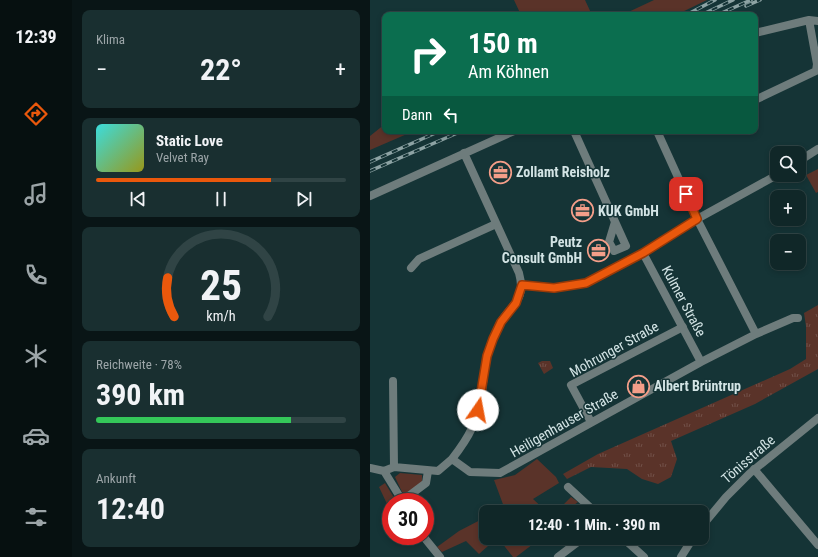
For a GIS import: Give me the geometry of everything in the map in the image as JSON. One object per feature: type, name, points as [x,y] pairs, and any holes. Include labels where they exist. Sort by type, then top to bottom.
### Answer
[{"type":"street","points":[[809,20],[818,14]]},
{"type":"street","points":[[758,99],[816,71],[817,64],[809,20]]},
{"type":"street","points":[[758,32],[809,20],[818,21]]},
{"type":"street","points":[[370,196],[507,134]]},
{"type":"street","points":[[575,134],[615,222]]},
{"type":"street","points":[[658,134],[697,219],[756,334]]},
{"type":"street","points":[[806,157],[818,149]]},
{"type":"street","points":[[370,468],[376,468],[384,471],[394,468],[428,471],[441,470],[452,459],[472,428],[479,407],[487,356],[501,322],[516,303],[522,285],[519,273],[464,153]]},
{"type":"street","points":[[522,285],[554,288],[586,283],[643,253],[697,219],[770,179]]},
{"type":"street","points":[[411,268],[419,259],[496,224]]},
{"type":"street","name":"Kulmer Straße","points":[[643,253],[701,362]]},
{"type":"street","name":"Heiligenhauser Straße","points":[[452,459],[470,472],[500,473],[701,362],[756,334],[793,318],[798,318]]},
{"type":"street","name":"Mohrunger Straße","points":[[591,422],[571,385],[683,327]]},
{"type":"street","points":[[393,381],[394,468]]},
{"type":"street","name":"Tönisstraße","points":[[709,518],[726,497],[754,468],[818,418]]},
{"type":"street","points":[[754,468],[818,545]]},
{"type":"street","points":[[384,471],[397,493]]},
{"type":"street","points":[[413,493],[426,483],[428,471]]},
{"type":"street","points":[[568,487],[587,505]]},
{"type":"street","points":[[430,545],[440,557]]},
{"type":"street","points":[[558,557],[574,545]]},
{"type":"street","points":[[631,545],[644,557]]},
{"type":"street","points":[[681,557],[689,545]]},
{"type":"green space","points":[[514,0],[585,0],[591,12],[520,12]]},
{"type":"green space","points":[[654,0],[707,0],[682,12],[628,12]]},
{"type":"green space","points":[[382,126],[382,134],[407,134],[370,150],[370,136]]},
{"type":"green space","points":[[818,169],[818,192],[816,193],[806,175]]},
{"type":"green space","points":[[818,305],[818,369],[755,404],[671,441],[677,459],[671,477],[658,484],[642,479],[627,469],[591,467],[567,479],[563,474],[598,454],[790,369],[806,359],[806,326],[804,313]]},
{"type":"green space","points":[[542,361],[550,361],[553,368],[544,374],[538,363]]},
{"type":"green space","points":[[537,459],[556,477],[559,483],[533,499],[539,505],[503,505],[494,480],[515,475]]},
{"type":"green space","points":[[400,473],[422,475],[422,482],[408,493],[402,492],[395,477]]},
{"type":"green space","points":[[385,483],[391,493],[382,493],[379,487]]},
{"type":"green space","points":[[571,497],[578,502],[574,505],[563,505]]},
{"type":"green space","points":[[479,521],[479,545],[489,545],[479,554],[466,541],[442,552],[437,547],[459,531]]},
{"type":"green space","points":[[504,545],[532,545],[516,557],[513,557]]},
{"type":"railway","points":[[692,12],[715,0]]},
{"type":"railway","points":[[707,12],[733,0]]},
{"type":"railway","points":[[724,12],[751,0]]},
{"type":"railway","points":[[746,6],[760,0]]},
{"type":"railway","points":[[370,162],[433,134]]},
{"type":"railway","points":[[370,171],[455,134]]},
{"type":"place","name":"Zollamt Reisholz","points":[[501,172]]},
{"type":"place","name":"KUK GmbH","points":[[582,211]]},
{"type":"place","name":"Peutz Consult GmbH","points":[[598,250]]},
{"type":"place","name":"Albert Brüntrup","points":[[638,386]]},
{"type":"route","points":[[478,410],[487,356],[501,322],[516,303],[522,285],[554,288],[586,283],[643,253],[697,219],[686,194]]}]
